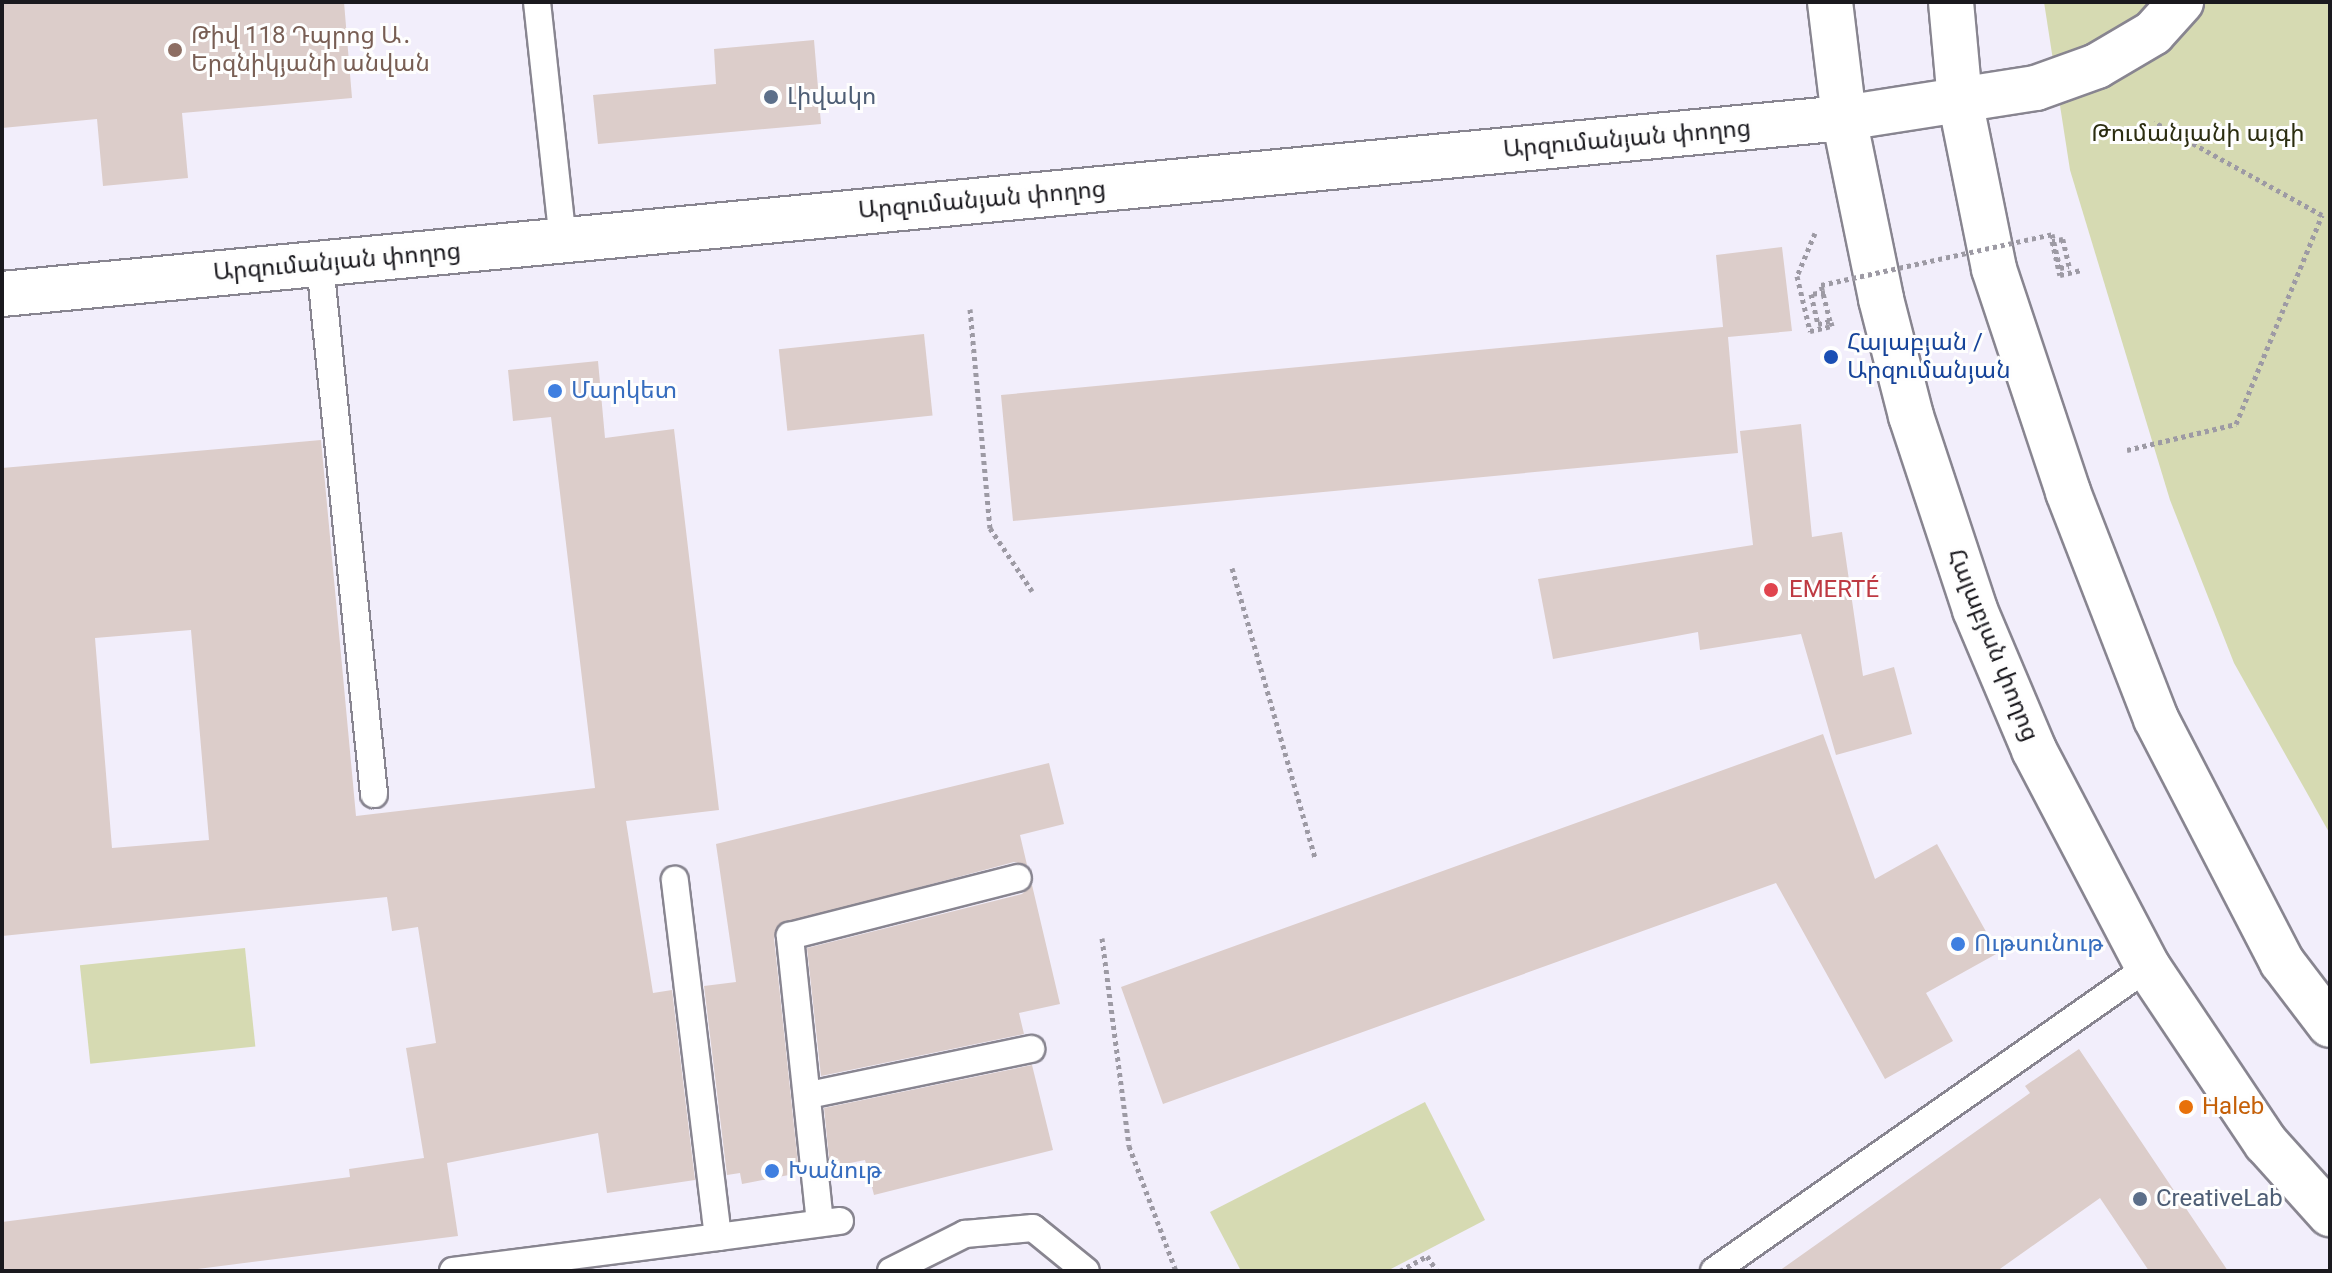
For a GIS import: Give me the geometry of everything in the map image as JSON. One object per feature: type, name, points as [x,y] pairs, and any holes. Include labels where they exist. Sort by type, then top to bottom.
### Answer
[{"type":"main road","name":"Հալաբյան փողոց","points":[[1830,2],[1844,118],[1911,416],[1975,610],[2034,750],[2148,967],[2266,1143],[2330,1214]]},
{"type":"main road","points":[[1951,2],[1960,100],[1994,269],[2068,492],[2156,719],[2282,962],[2330,1025]]},
{"type":"main road","name":"Արզումանյան փողոց","points":[[2,294],[1844,118],[2036,88],[2097,66],[2153,33],[2181,2]]},
{"type":"lane","points":[[537,2],[563,241]]},
{"type":"lane","points":[[320,264],[374,794]]},
{"type":"lane","points":[[453,1271],[830,1222],[809,1095],[790,936],[1018,878]]},
{"type":"lane","points":[[675,880],[718,1237]]},
{"type":"lane","points":[[1714,1271],[2148,967]]},
{"type":"lane","points":[[809,1095],[1031,1049]]},
{"type":"lane","points":[[891,1271],[965,1234],[1033,1228],[1086,1271]]},
{"type":"path","points":[[2127,450],[2236,424],[2322,215],[2154,122]]},
{"type":"path","points":[[1819,224],[1797,276],[1810,331],[1832,326]]},
{"type":"path","points":[[1824,290],[1811,294],[1818,324],[1830,321],[1824,297],[1821,285],[2052,234],[2055,245],[2057,257],[2060,268],[2069,266],[2063,239],[2052,241],[2060,275],[2081,270]]},
{"type":"path","points":[[970,309],[990,528],[1032,591]]},
{"type":"path","points":[[1232,568],[1315,857]]},
{"type":"path","points":[[1102,938],[1129,1146],[1176,1271]]},
{"type":"path","points":[[1400,1271],[1427,1256],[1437,1271]]},
{"type":"green space","name":"Թումանյանի այգի","points":[[2044,2],[2330,2],[2330,834],[2234,663],[2170,500],[2070,170]]},
{"type":"green space","points":[[245,948],[255,1046],[90,1064],[80,965]]},
{"type":"green space","points":[[1425,1102],[1485,1220],[1387,1271],[1241,1271],[1210,1212]]},
{"type":"building","name":"Թիվ 118 Դպրոց Ա․ Երզնիկյանի անվան","points":[[2,2],[344,2],[352,98],[182,113],[188,178],[103,186],[97,119],[2,128]]},
{"type":"building","points":[[814,40],[821,124],[598,144],[593,95],[716,84],[714,49]]},
{"type":"building","points":[[1782,247],[1792,331],[1728,337],[1738,453],[1013,521],[1001,395],[1723,327],[1716,255]]},
{"type":"building","points":[[924,334],[933,416],[787,431],[779,349]]},
{"type":"building","points":[[598,361],[605,438],[674,429],[719,810],[626,821],[653,993],[672,990],[695,1180],[607,1193],[598,1133],[447,1163],[458,1236],[182,1271],[2,1271],[2,1222],[350,1177],[349,1169],[424,1158],[406,1048],[436,1043],[418,927],[392,931],[387,897],[2,936],[2,468],[321,440],[356,816],[595,788],[551,417],[513,421],[508,370]],"holes":[[[191,630],[209,840],[112,848],[95,638]]]},
{"type":"building","points":[[1801,424],[1812,537],[1842,532],[1863,676],[1894,667],[1912,734],[1836,755],[1801,634],[1700,650],[1698,632],[1553,659],[1538,579],[1753,545],[1740,431]]},
{"type":"building","points":[[1823,734],[1875,879],[1937,844],[1998,953],[1926,993],[1953,1041],[1885,1079],[1776,883],[1163,1104],[1121,987]]},
{"type":"building","points":[[1049,763],[1064,824],[1020,835],[1027,865],[1014,862],[779,925],[774,938],[799,1173],[742,1184],[740,1173],[727,1175],[704,986],[736,982],[716,844]]},
{"type":"building","points":[[1032,885],[1060,1004],[1019,1013],[1024,1034],[821,1076],[807,948],[1022,894]]},
{"type":"building","points":[[2079,1049],[2228,1271],[2149,1271],[2100,1198],[1997,1271],[1779,1271],[2030,1093],[2025,1086]]},
{"type":"building","points":[[1032,1065],[1053,1150],[874,1195],[865,1160],[830,1167],[824,1108]]},
{"type":"place","name":"Թիվ 118 Դպրոց Ա․ Երզնիկյանի անվան","points":[[175,50]]},
{"type":"place","name":"Լիվակո","points":[[771,97]]},
{"type":"place","name":"Հալաբյան / Արզումանյան","points":[[1831,357]]},
{"type":"place","name":"Մարկետ","points":[[555,391]]},
{"type":"place","name":"EMERTÉ","points":[[1771,590]]},
{"type":"place","name":"Ութսունութ","points":[[1958,944]]},
{"type":"place","name":"Haleb","points":[[2186,1107]]},
{"type":"place","name":"Խանութ","points":[[772,1171]]},
{"type":"place","name":"CreativeLab","points":[[2140,1199]]}]
